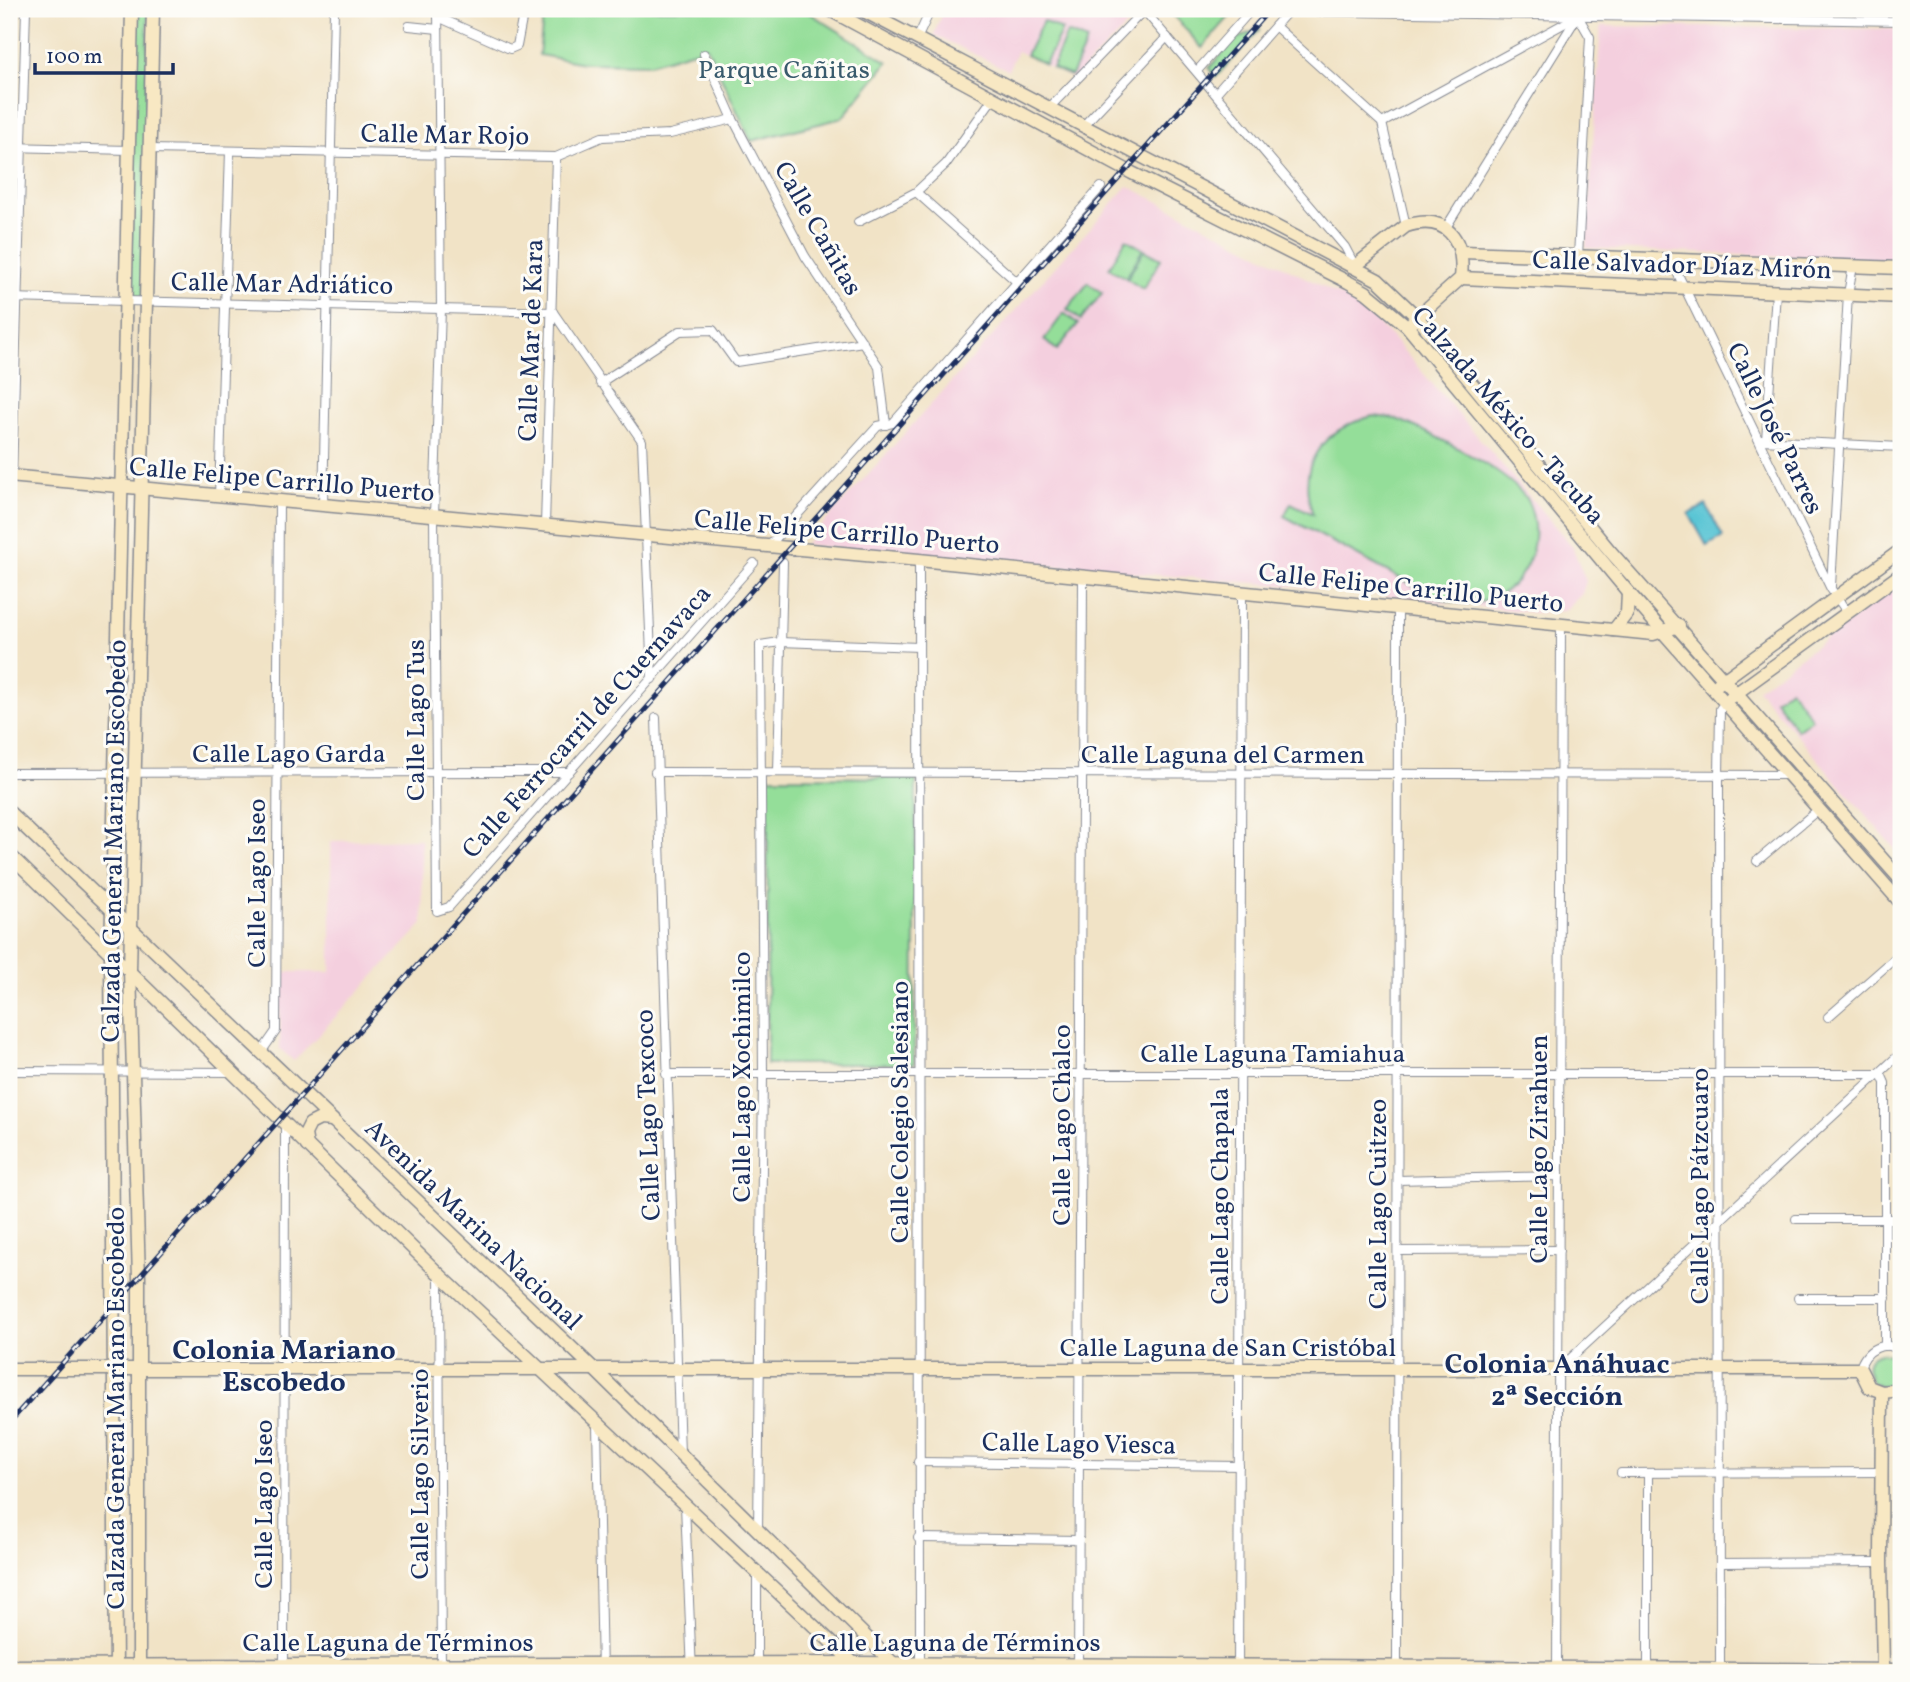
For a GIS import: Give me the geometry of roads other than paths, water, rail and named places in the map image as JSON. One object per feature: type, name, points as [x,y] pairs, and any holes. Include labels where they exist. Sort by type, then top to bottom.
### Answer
[{"type":"main road","name":"Calzada General Mariano Escobedo","points":[[116,1669],[111,953],[132,9]]},
{"type":"main road","name":"Calzada General Mariano Escobedo","points":[[139,1669],[139,1279],[130,970],[153,9]]},
{"type":"main road","name":"Calzada México - Tacuba","points":[[828,9],[1159,186],[1366,292],[1407,326],[1628,592],[1719,684],[1901,880]]},
{"type":"main road","name":"Calzada México - Tacuba","points":[[860,9],[1378,280],[1417,317],[1610,551],[1679,626],[1719,684]]},
{"type":"main road","points":[[1099,154],[1105,154],[1110,148],[1107,138]]},
{"type":"main road","points":[[1159,186],[1159,174],[1171,173]]},
{"type":"main road","points":[[1355,266],[1406,226],[1425,222],[1453,235],[1462,252],[1461,278],[1407,326]]},
{"type":"main road","name":"Calle Salvador Díaz Mirón","points":[[1462,252],[1901,268]]},
{"type":"main road","points":[[1549,281],[1543,268],[1550,256]]},
{"type":"main road","name":"Calle Salvador Díaz Mirón","points":[[1461,278],[1901,297]]},
{"type":"main road","name":"Calle Felipe Carrillo Puerto","points":[[10,476],[545,524],[1614,630],[1665,632],[1679,626]]},
{"type":"main road","points":[[1719,684],[1834,593],[1901,550]]},
{"type":"main road","points":[[1731,697],[1900,575],[1887,561]]},
{"type":"main road","points":[[1614,630],[1627,613],[1628,592]]},
{"type":"main road","name":"Calzada México - Tacuba","points":[[1731,697],[1790,775],[1901,903]]},
{"type":"main road","name":"Avenida Marina Nacional","points":[[9,812],[595,1370],[903,1673]]},
{"type":"main road","points":[[9,854],[439,1274],[864,1673]]},
{"type":"main road","points":[[288,1128],[309,1123],[315,1103]]},
{"type":"main road","points":[[307,1146],[305,1133],[310,1124],[320,1119],[332,1120]]},
{"type":"main road","points":[[1860,1369],[1869,1387],[1882,1392],[1901,1390]]},
{"type":"main road","name":"Calle Laguna de San Cristóbal","points":[[9,1370],[1860,1369]]},
{"type":"main road","points":[[1882,1392],[1883,1672]]},
{"type":"main road","name":"Calle Laguna de Términos","points":[[9,1666],[441,1670],[757,1668],[853,1663],[1078,1669],[1901,1671]]},
{"type":"street","points":[[10,476],[13,298],[22,147],[26,9]]},
{"type":"street","points":[[323,505],[334,9]]},
{"type":"street","points":[[438,13],[510,49],[517,46],[524,9]]},
{"type":"street","points":[[917,39],[931,9]]},
{"type":"street","points":[[1196,71],[1252,9]]},
{"type":"street","points":[[1049,108],[1143,10],[1345,247],[1355,266]]},
{"type":"street","points":[[1216,93],[1289,10],[1580,13],[1901,21]]},
{"type":"street","name":"Calle Lago Tus","points":[[438,13],[440,309],[434,515],[436,906],[442,912],[449,907]]},
{"type":"street","points":[[1382,123],[1580,13]]},
{"type":"street","points":[[1445,229],[1580,13]]},
{"type":"street","points":[[1578,256],[1590,37],[1580,13]]},
{"type":"street","points":[[410,26],[438,29]]},
{"type":"street","points":[[1275,26],[1382,123],[1406,226]]},
{"type":"street","points":[[1083,126],[1167,37]]},
{"type":"street","name":"Calle Cañitas","points":[[704,54],[733,119],[806,256],[879,367],[886,425]]},
{"type":"street","points":[[858,222],[915,192],[946,164],[993,98]]},
{"type":"street","name":"Calle Mar Rojo","points":[[150,149],[556,157],[603,137],[670,134],[733,119]]},
{"type":"street","points":[[9,147],[129,149]]},
{"type":"street","points":[[219,496],[230,151]]},
{"type":"street","name":"Calle Mar de Kara","points":[[545,524],[556,157]]},
{"type":"street","points":[[769,546],[878,426],[893,423],[1101,187]]},
{"type":"street","points":[[915,192],[1017,282]]},
{"type":"street","name":"Calle José Parres","points":[[1671,260],[1763,440],[1834,593],[1847,612]]},
{"type":"street","points":[[1834,593],[1848,294],[1853,266]]},
{"type":"street","points":[[1776,292],[1763,440],[1901,447]]},
{"type":"street","name":"Calle Mar Adriático","points":[[13,298],[553,312]]},
{"type":"street","points":[[553,312],[642,441],[652,679]]},
{"type":"street","points":[[600,383],[680,331],[713,331],[736,362],[863,342]]},
{"type":"street","name":"Calle Lago Iseo","points":[[262,1051],[276,1031],[279,501]]},
{"type":"street","name":"Calle Colegio Salesiano","points":[[919,560],[920,1664]]},
{"type":"street","points":[[778,772],[783,562]]},
{"type":"street","name":"Calle Ferrocarril de Cuernavaca","points":[[449,907],[754,563]]},
{"type":"street","name":"Calle Lago Chalco","points":[[1078,1669],[1083,1074],[1083,578]]},
{"type":"street","name":"Calle Lago Chapala","points":[[1238,1670],[1242,593]]},
{"type":"street","name":"Calle Lago Cuitzeo","points":[[1397,1670],[1398,608]]},
{"type":"street","name":"Calle Lago Zirahuen","points":[[1557,1671],[1561,625]]},
{"type":"street","points":[[780,642],[919,647]]},
{"type":"street","name":"Calle Lago Xochimilco","points":[[758,1532],[763,1074],[760,645],[780,642]]},
{"type":"street","name":"Calle Lago Pátzcuaro","points":[[1720,1671],[1719,777],[1720,709],[1731,697]]},
{"type":"street","name":"Calle Lago Texcoco","points":[[656,718],[655,772],[681,1457]]},
{"type":"street","name":"Calle Lago Garda","points":[[9,774],[569,772]]},
{"type":"street","name":"Calle Laguna del Carmen","points":[[655,772],[1241,776],[1790,775]]},
{"type":"street","points":[[1757,862],[1819,809]]},
{"type":"street","points":[[1828,1017],[1901,953]]},
{"type":"street","points":[[1558,1370],[1901,1053]]},
{"type":"street","points":[[9,1071],[233,1072]]},
{"type":"street","name":"Calle Laguna Tamiahua","points":[[666,1074],[1881,1074]]},
{"type":"street","points":[[1881,1074],[1885,1083],[1885,1346]]},
{"type":"street","name":"Calle Lago Iseo","points":[[284,1669],[288,1128]]},
{"type":"street","points":[[1398,1180],[1559,1176]]},
{"type":"street","points":[[1796,1219],[1901,1219]]},
{"type":"street","points":[[1398,1251],[1559,1250]]},
{"type":"street","name":"Calle Lago Silverio","points":[[439,1274],[441,1670]]},
{"type":"street","points":[[1798,1298],[1886,1298]]},
{"type":"street","points":[[1860,1369],[1868,1352],[1885,1346],[1900,1347]]},
{"type":"street","points":[[597,1425],[602,1669]]},
{"type":"street","name":"Calle Lago Viesca","points":[[918,1462],[1239,1466]]},
{"type":"street","points":[[1621,1473],[1881,1472]]},
{"type":"street","points":[[1648,1474],[1648,1669]]},
{"type":"street","points":[[685,1503],[692,1669]]},
{"type":"street","points":[[918,1538],[1079,1539]]},
{"type":"street","points":[[1721,1563],[1881,1562]]},
{"type":"street","points":[[757,1574],[757,1668]]},
{"type":"water","points":[[1706,505],[1723,537],[1707,546],[1689,514]]},
{"type":"railway","points":[[9,1423],[1270,9]]},
{"type":"district","name":"Colonia Mariano Escobedo","points":[[284,1365]]},
{"type":"district","name":"Colonia Anáhuac 2ª Sección","points":[[1557,1379]]},
{"type":"park label","name":"Parque Cañitas","points":[[784,69]]}]
